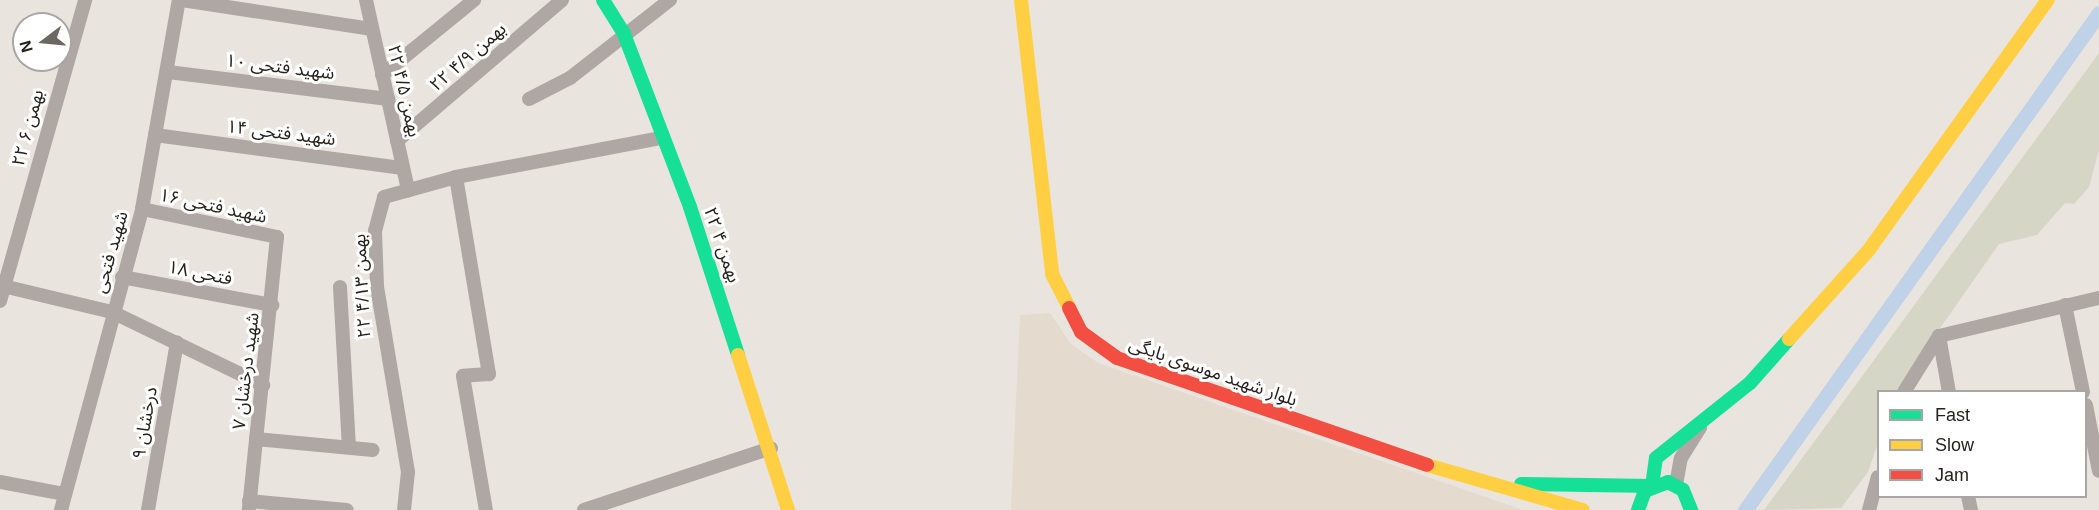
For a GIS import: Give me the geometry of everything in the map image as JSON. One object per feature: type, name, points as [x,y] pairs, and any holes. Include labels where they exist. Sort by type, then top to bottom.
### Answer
[{"type":"street","name":"۲۲ بهمن ۶","points":[[1,295],[85,0]]},
{"type":"street","points":[[180,0],[370,29]]},
{"type":"street","name":"شهید فتحی","points":[[61,510],[112,312],[142,209],[180,0]]},
{"type":"street","name":"۲۲ بهمن ۴/۵","points":[[366,0],[370,29],[408,190]]},
{"type":"street","points":[[382,75],[474,0]]},
{"type":"street","name":"۲۲ بهمن ۴/۹","points":[[397,141],[562,0]]},
{"type":"street","name":"۲۲ بهمن ۴","points":[[603,0],[624,34],[661,138],[690,207],[771,448],[788,510]]},
{"type":"street","points":[[529,99],[570,78],[670,0]]},
{"type":"street","name":"بلوار شهید موسوی بایگی","points":[[1021,0],[1052,274],[1081,332],[1117,358],[1583,510]]},
{"type":"street","points":[[1638,510],[1652,486],[1656,458],[1701,426],[1750,383],[1868,251],[2048,0]]},
{"type":"street","name":"شهید فتحی ۱۰","points":[[168,72],[388,99]]},
{"type":"street","name":"شهید فتحی ۱۴","points":[[155,135],[403,168]]},
{"type":"street","name":"۲۲ بهمن ۴/۱۳","points":[[404,510],[408,472],[385,355],[375,231],[384,197],[456,177],[661,138]]},
{"type":"street","points":[[456,177],[489,374],[463,376],[486,510]]},
{"type":"street","name":"شهید فتحی ۱۶","points":[[142,209],[277,237]]},
{"type":"street","name":"شهید درخشان ۷","points":[[249,506],[272,305],[277,237]]},
{"type":"street","name":"فتحی ۱۸","points":[[122,277],[272,305]]},
{"type":"street","points":[[340,286],[349,447]]},
{"type":"street","points":[[1,295],[112,312],[263,385]]},
{"type":"street","points":[[1905,390],[1939,336],[2099,298]]},
{"type":"street","points":[[2065,305],[2083,390]]},
{"type":"street","points":[[1939,336],[1949,390]]},
{"type":"street","name":"درخشان ۹","points":[[148,510],[177,342]]},
{"type":"street","points":[[2087,414],[2099,471]]},
{"type":"street","points":[[1691,510],[1688,496],[1676,485],[1681,458],[1701,426]]},
{"type":"street","points":[[256,439],[372,450]]},
{"type":"street","points":[[584,510],[771,448]]},
{"type":"street","points":[[1869,510],[1877,481]]},
{"type":"street","points":[[0,482],[65,494]]},
{"type":"street","name":"بلوار شهید موسوی بایگی","points":[[1492,482],[1676,485]]},
{"type":"street","points":[[249,506],[347,510]]},
{"type":"shaded area","points":[[1050,313],[1071,344],[1098,363],[1523,510],[1011,510],[1020,315]]},
{"type":"green space","points":[[2099,53],[2099,150],[2089,187],[2074,204],[2065,203],[2037,235],[1999,244],[1897,390],[1877,390],[1877,446],[1868,472],[1841,508],[1764,510]]},
{"type":"waterway","points":[[1745,510],[2099,13]]},
{"type":"traffic: fast","points":[[603,0],[624,34],[690,207],[738,355]]},
{"type":"traffic: fast","points":[[1521,484],[1652,486],[1656,458],[1750,383],[1789,339]]},
{"type":"traffic: fast","points":[[1638,510],[1645,491],[1668,482],[1683,490],[1691,510]]},
{"type":"traffic: slow","points":[[1021,0],[1052,274],[1069,308]]},
{"type":"traffic: slow","points":[[1789,339],[1868,251],[2048,0]]},
{"type":"traffic: slow","points":[[738,355],[788,510]]},
{"type":"traffic: slow","points":[[1427,465],[1583,510]]},
{"type":"traffic: jam","points":[[1069,308],[1081,332],[1117,358],[1427,465]]}]
